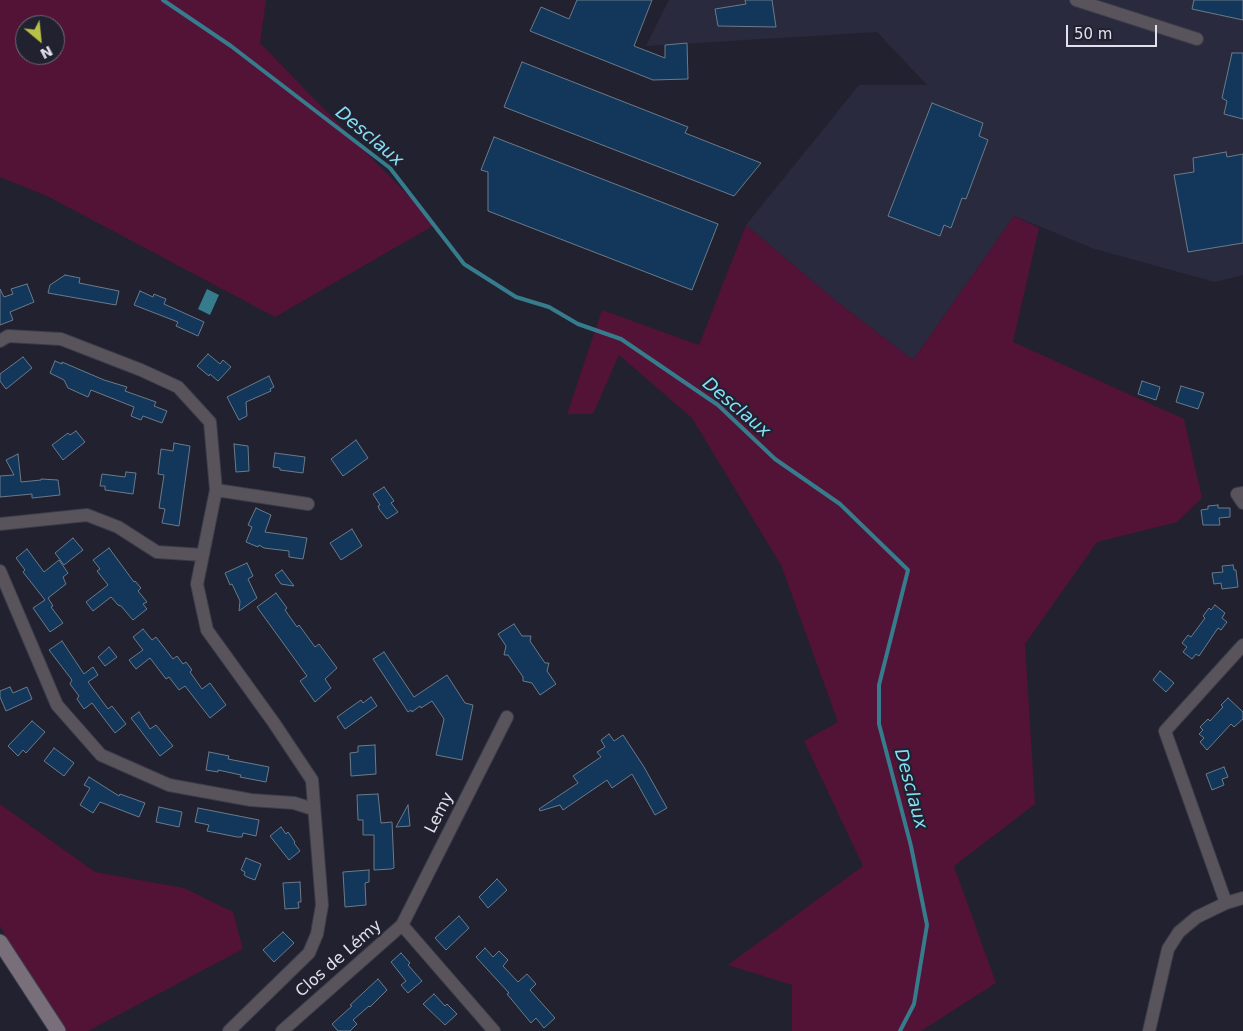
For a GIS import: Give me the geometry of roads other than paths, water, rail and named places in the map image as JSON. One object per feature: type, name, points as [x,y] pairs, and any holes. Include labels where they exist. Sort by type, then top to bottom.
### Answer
[{"type":"street","points":[[1076,0],[1197,39]]},
{"type":"street","points":[[0,341],[8,336],[61,339],[141,370],[178,387],[210,422],[216,490],[197,584],[208,630],[312,780],[322,905],[317,934],[309,953],[229,1031]]},
{"type":"street","points":[[216,490],[308,504]]},
{"type":"street","points":[[0,524],[87,515],[118,527],[157,552],[203,555]]},
{"type":"street","points":[[0,571],[57,705],[101,755],[169,785],[251,800],[294,803],[313,809]]},
{"type":"street","points":[[1226,903],[1165,732],[1243,645]]},
{"type":"street","name":"Lemy","points":[[402,925],[507,717]]},
{"type":"street","points":[[1150,1031],[1168,950],[1178,932],[1197,917],[1226,903],[1243,898]]},
{"type":"street","name":"Clos de Lémy","points":[[282,1031],[402,925],[494,1031]]},
{"type":"street","points":[[0,942],[58,1031]]},
{"type":"waterway","name":"Desclaux","points":[[163,0],[231,46],[390,168],[464,264],[516,297],[549,307],[578,324],[621,339],[718,405],[775,459],[840,504],[908,570],[879,685],[879,724],[911,846],[927,925],[914,1004],[900,1031]]}]
